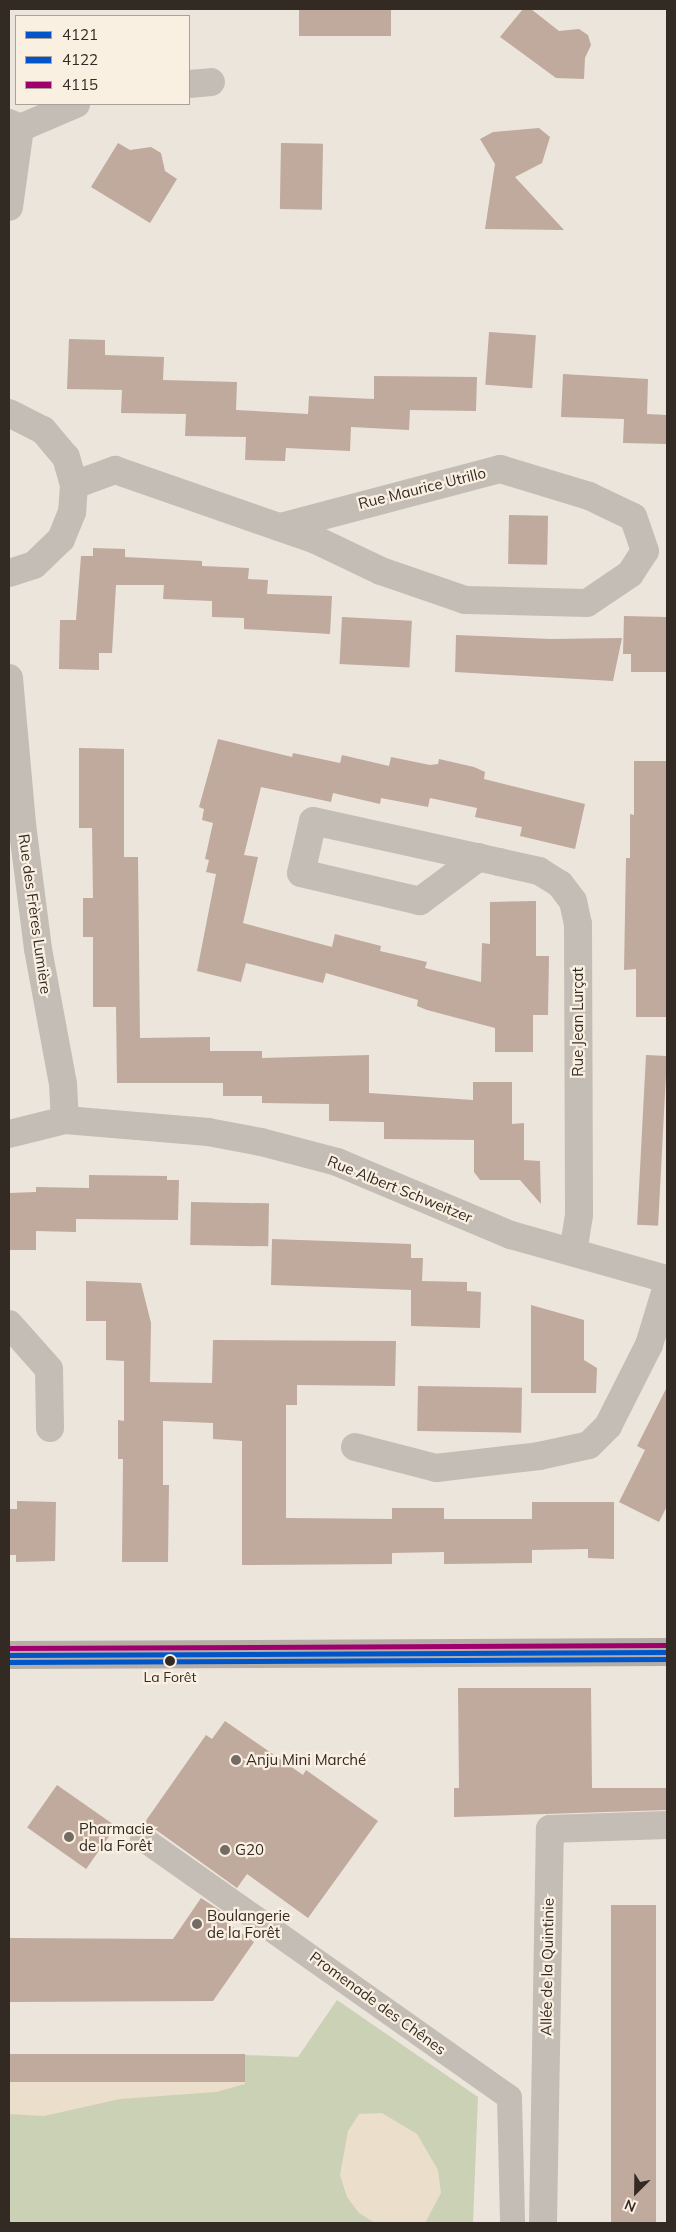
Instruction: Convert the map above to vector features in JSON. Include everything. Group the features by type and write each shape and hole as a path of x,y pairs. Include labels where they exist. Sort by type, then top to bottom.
{"main road":[{"path":"9,1655 667,1652"}],"street":[{"path":"9,207 14,126 73,105"},
{"path":"9,413 43,430 66,457 74,485 72,512 61,539 34,565 9,572"},
{"name":"Rue Maurice Utrillo","path":"74,485 114,470 280,527 381,570 464,600 518,604 587,603 630,574 645,551 633,517 589,496 500,469 280,527"},
{"name":"Rue des Frères Lumière","path":"9,678 16,824 62,1084 65,1120"},
{"name":"Rue Jean Lurçat","path":"479,858 420,901 301,873 312,821 539,871 560,884 573,901 578,924 579,1215 573,1251"},
{"name":"Rue Albert Schweitzer","path":"9,1134 65,1120 208,1132 261,1142 337,1162 511,1235 667,1279"},
{"path":"355,1447 436,1468 539,1456 589,1445 608,1426 649,1345 667,1286"},
{"path":"9,1324 49,1369 50,1428"},
{"name":"Allée de la Quintinie","path":"543,2223 550,1829 667,1825"},
{"name":"Promenade des Chênes","path":"142,1838 509,2097 512,2223"}],"green space":[{"path":"337,2000 478,2097 473,2223 9,2223 9,2082 245,2083 245,2055 298,2057"}],"shaded area":[{"path":"9,2054 102,2055 131,2083 130,2054 245,2055 245,2084 216,2092 120,2099 44,2116 9,2114"},
{"path":"382,2113 417,2134 438,2170 441,2193 425,2223 375,2223 359,2213 347,2197 340,2175 348,2131 359,2114"}],"building":[{"path":"299,9 391,9 391,36 299,36"},
{"path":"523,9 531,9 559,31 579,29 588,35 591,45 585,58 584,79 556,78 500,37"},
{"path":"539,128 550,137 542,163 515,177 564,230 485,229 495,164 480,139 493,132"},
{"path":"118,143 130,150 151,147 161,153 165,171 177,179 150,223 91,187"},
{"path":"281,143 323,144 322,210 280,209"},
{"path":"489,332 536,335 532,388 485,385"},
{"path":"69,339 105,340 105,355 164,357 163,380 237,382 236,410 308,414 309,396 374,399 374,376 477,377 476,411 410,410 409,430 351,427 350,451 286,448 285,461 245,460 246,437 185,436 186,414 121,413 122,390 67,389"},
{"path":"563,374 648,379 647,414 667,415 667,444 623,443 624,419 561,417"},
{"path":"509,515 548,516 547,565 508,564"},
{"path":"93,548 125,549 125,557 202,561 202,566 249,568 248,579 268,580 267,594 332,596 330,634 244,629 244,618 212,617 212,601 163,599 164,585 116,585 112,653 99,653 99,670 59,669 60,620 76,620 81,556 93,556"},
{"path":"624,616 667,617 667,672 631,672 631,654 623,654"},
{"path":"342,617 412,621 409,668 340,664"},
{"path":"456,635 551,639 622,638 613,681 455,672"},
{"path":"218,739 292,757 293,753 340,763 342,755 389,766 391,757 430,765 438,764 439,759 474,767 485,772 484,779 585,804 575,849 520,836 522,827 475,817 477,808 430,798 428,807 381,798 380,804 333,793 331,802 261,787 244,855 258,857 243,923 332,947 335,934 381,946 380,951 427,962 425,968 481,982 482,943 490,944 490,902 536,901 536,956 549,956 548,1015 533,1015 533,1052 495,1052 495,1028 427,1010 417,1006 418,1000 326,973 323,983 246,963 241,982 197,971 216,874 206,872 209,860 205,859 213,823 202,820 204,809 199,807"},
{"path":"79,748 124,749 124,857 138,857 140,1038 210,1037 210,1051 262,1051 262,1058 369,1055 369,1093 473,1100 473,1082 512,1082 512,1124 524,1123 524,1160 540,1161 541,1204 520,1180 480,1180 474,1172 474,1140 384,1139 384,1122 329,1121 329,1104 262,1103 262,1096 223,1096 223,1083 117,1083 116,1007 93,1007 93,937 83,937 83,898 93,898 92,828 79,828"},
{"path":"634,761 667,761 667,1017 636,1017 636,969 624,970 626,858 630,858 630,814 634,815"},
{"path":"646,1055 667,1056 658,1226 637,1225"},
{"path":"89,1175 167,1176 167,1180 179,1180 178,1220 76,1219 76,1232 36,1231 36,1250 9,1250 9,1193 36,1192 36,1187 89,1188"},
{"path":"191,1202 269,1203 268,1246 190,1245"},
{"path":"272,1239 411,1244 411,1258 423,1258 422,1281 467,1282 467,1291 481,1292 480,1328 411,1326 411,1290 271,1285"},
{"path":"86,1281 141,1283 151,1323 150,1382 212,1383 213,1340 396,1341 395,1386 297,1385 297,1405 286,1405 286,1518 392,1519 392,1508 444,1508 444,1519 532,1519 532,1502 614,1502 614,1559 588,1558 588,1549 532,1550 532,1563 444,1564 444,1552 392,1553 392,1564 242,1565 242,1441 213,1439 213,1423 163,1421 163,1485 169,1485 168,1562 122,1562 123,1459 118,1459 118,1420 124,1421 124,1361 106,1360 106,1321 86,1321"},
{"path":"531,1305 584,1320 584,1360 597,1368 596,1393 531,1393"},
{"path":"418,1386 522,1388 521,1433 417,1431"},
{"path":"667,1387 667,1506 659,1522 619,1502 645,1450 637,1446"},
{"path":"17,1501 56,1502 55,1561 16,1562 16,1555 9,1555 9,1509 17,1509"},
{"path":"458,1688 591,1688 592,1788 667,1788 667,1810 454,1817 454,1788 459,1788"},
{"path":"225,1721 303,1775 306,1770 378,1821 308,1918 247,1874 237,1888 145,1822 206,1735 212,1739"},
{"name":"Pharmacie de la Forêt","path":"57,1785 116,1826 86,1869 27,1828"},
{"path":"201,1898 221,1911 217,1916 254,1942 213,2001 9,2002 9,1938 173,1939"},
{"path":"611,1905 656,1905 656,2223 611,2223"},
{"path":"9,2054 245,2054 245,2082 9,2082"}],"transit line":[{"name":"4115","path":"9,1648 667,1645"},
{"name":"4121","path":"9,1655 667,1652"},
{"name":"4122","path":"9,1662 667,1659"}],"place":[{"name":"La Forêt","path":"170,1661"},
{"name":"Anju Mini Marché","path":"236,1760"},
{"name":"Pharmacie de la Forêt","path":"69,1837"},
{"name":"G20","path":"225,1850"},
{"name":"Boulangerie de la Forêt","path":"197,1924"}]}
